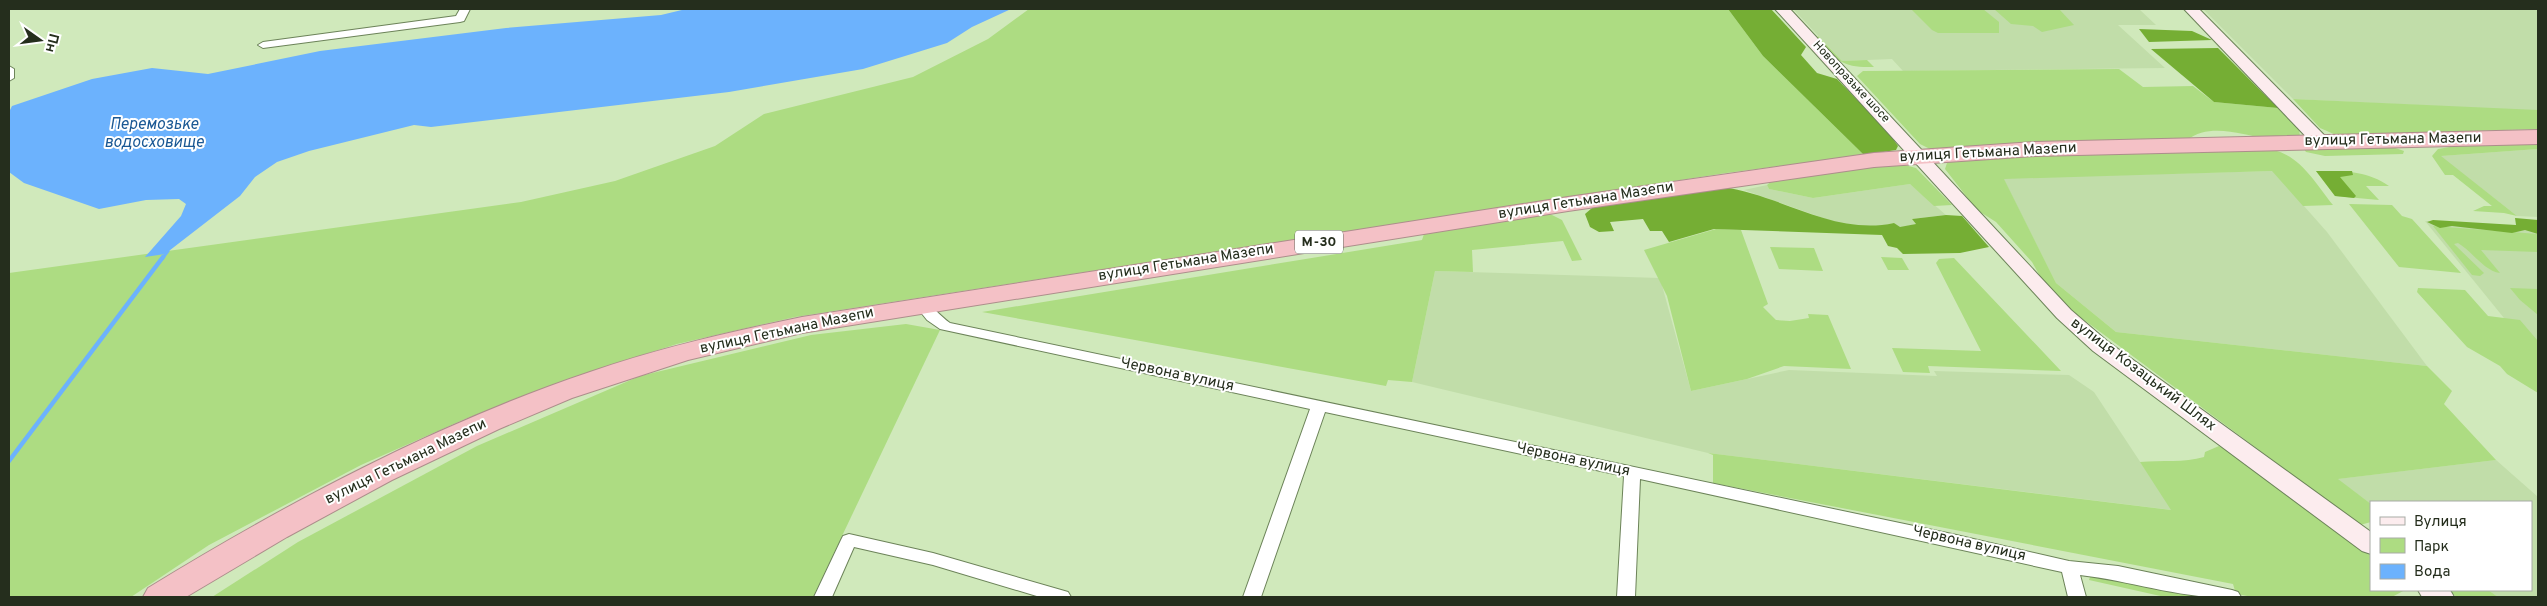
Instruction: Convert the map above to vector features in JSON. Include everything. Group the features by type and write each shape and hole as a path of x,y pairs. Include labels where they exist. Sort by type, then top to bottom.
{"highway":[{"name":"вулиця Гетьмана Мазепи","path":"160,597 296,517 401,462 512,411 637,366 720,343 802,325 1587,201 1822,166 1919,155 2016,149 2538,137"}],"main road":[{"name":"Новопразьке шосе","path":"1782,9 1919,155"},
{"path":"2191,9 2320,141"},
{"name":"вулиця Козацький Шлях","path":"1919,155 2064,314 2100,346 2370,544"}],"street":[{"path":"263,45 460,19 465,9"},
{"path":"9,69 9,78"},
{"name":"Червона вулиця","path":"922,305 932,317 945,326 2069,567 2134,576 2232,597"},
{"path":"1252,597 1319,406"},
{"path":"1626,597 1632,472"},
{"path":"823,597 849,540 932,560 1062,597"},
{"path":"2069,567 2077,597"}],"shaded area":[{"path":"1793,9 2139,9 2156,25 2118,25 2165,68 1903,71 1892,59 1842,61"},
{"path":"2203,9 2538,9 2538,111 2293,99"},
{"path":"2538,149 2538,217 2517,216 2440,156"},
{"path":"2273,171 2327,232 2427,366 2116,332 2056,283 2003,178"},
{"path":"1910,184 1946,215 1912,219 1916,224 1899,228 1894,223 1875,227 1837,223 1744,190 1767,185 1769,189 1813,198"},
{"path":"2425,221 2538,228 2538,360 2474,281"},
{"path":"1435,271 1660,278 1691,391 1789,370 1937,376 1934,371 2069,375 2094,392 2172,510 1708,453 1412,382"},
{"path":"2496,460 2538,497 2538,597 2498,597 2489,591 2532,591 2532,501 2370,501 2370,503 2337,479"}],"green space":[{"path":"1029,9 1728,9 1763,56 1864,155 1726,173 795,317 677,344 592,371 465,419 361,465 209,545 131,597 9,597 9,273 521,202 615,181 715,146 764,114 913,77 988,39"},
{"path":"1728,9 1771,9 1806,47 1801,55 1817,73 1837,79 1888,132 1898,146 1896,150 1864,155 1763,56"},
{"path":"1911,9 1983,9 1999,22 1999,33 1938,33 1932,30"},
{"path":"1994,9 2059,9 2074,25 2042,32 2033,26 2011,24"},
{"path":"2139,29 2192,31 2212,40 2149,42"},
{"path":"1818,36 1842,61 1867,60 1874,67 1855,66 1842,62 1817,40"},
{"path":"2218,48 2278,108 2214,102 2151,49"},
{"path":"2119,69 2143,87 2193,86 2214,102 2278,108 2299,129 2300,136 2268,139 2227,131 2216,131 2196,135 2187,140 1932,150 1920,144 1857,76 1863,71"},
{"path":"2293,99 2538,110 2538,129 2336,135 2320,128"},
{"path":"2479,142 2538,143 2538,149 2441,156 2517,216 2504,213 2473,211 2484,206 2492,206 2453,175 2445,175 2432,156 2438,149"},
{"path":"2381,143 2404,151 2403,154 2325,156 2306,152 2304,149"},
{"path":"2273,150 2292,158 2314,180 2333,205 2303,206 2272,171 2004,179 2056,283 2116,332 2427,366 2452,391 2444,404 2496,460 2338,479 2370,503 2370,522 2360,525 2072,311 2041,278 2032,262 1996,222 1977,210 1945,169 1947,163 1952,160 1972,157"},
{"path":"1897,163 1916,168 1952,205 1934,206 1910,184 1813,198 1769,189 1767,185 1774,179"},
{"path":"2316,171 2354,172 2372,177 2389,186 2366,186 2379,200 2335,196"},
{"path":"2316,171 2352,171 2353,175 2340,177 2356,196 2354,198 2335,196"},
{"path":"1723,187 1745,191 1808,213 1850,224 1872,226 1894,223 1900,227 1916,224 1912,219 1946,215 1962,216 1989,247 1960,253 1903,254 1897,248 1888,246 1882,235 1714,229 1669,242 1662,231 1650,231 1643,219 1610,222 1614,231 1599,232 1590,227 1585,214 1592,208"},
{"path":"2349,204 2392,205 2402,216 2412,219 2461,273 2399,267"},
{"path":"1550,214 1562,220 1582,260 1572,261 1563,241 1472,250 1473,272 1435,271 1412,382 1388,380 1386,386 982,312 1422,240 1424,234"},
{"path":"2515,218 2538,220 2538,234 2525,230 2512,233 2452,226 2440,228 2427,222 2433,220 2516,225"},
{"path":"2433,226 2538,234 2538,252 2481,250 2500,273 2483,265 2458,243 2454,244 2484,273 2480,276 2472,275"},
{"path":"1716,229 1741,230 1768,304 1763,307 1776,320 1790,321 1809,318 1808,314 1828,315 1851,369 1784,366 1747,379 1691,391 1667,296 1644,250"},
{"path":"1770,247 1814,248 1823,271 1779,269"},
{"path":"1881,257 1902,258 1909,270 1888,270"},
{"path":"1954,258 2061,371 1928,366 1930,373 1903,372 1892,348 1981,351 1936,263 1939,259"},
{"path":"2418,288 2465,290 2488,316 2520,320 2538,341 2538,393 2507,374 2500,366 2467,347 2417,292"},
{"path":"2510,288 2538,289 2538,315 2520,300"},
{"path":"906,324 940,330 813,597 212,597 298,542 477,446 640,376 811,335"},
{"path":"2219,446 2230,451 2370,555 2370,591 2403,591 2392,597 2253,597 2236,594 2233,584 1713,483 1713,455 1708,453 2171,510 2140,462 2196,459 2204,457 2205,452"},
{"path":"2091,574 2203,597 2165,597 2089,580"},
{"path":"2448,591 2489,591 2498,597 2457,597"}],"water":[{"name":"Перемозьке водосховище","path":"686,9 1011,9 972,27 947,43 863,69 729,92 431,127 414,125 309,151 277,162 255,177 240,196 165,254 145,257 181,216 186,204 179,199 146,200 99,209 24,183 9,172 9,112 12,106 92,79 152,68 208,74 320,51 506,28 661,15"}],"waterway":[{"path":"162,259 168,251"},
{"path":"9,461 163,257"}]}
